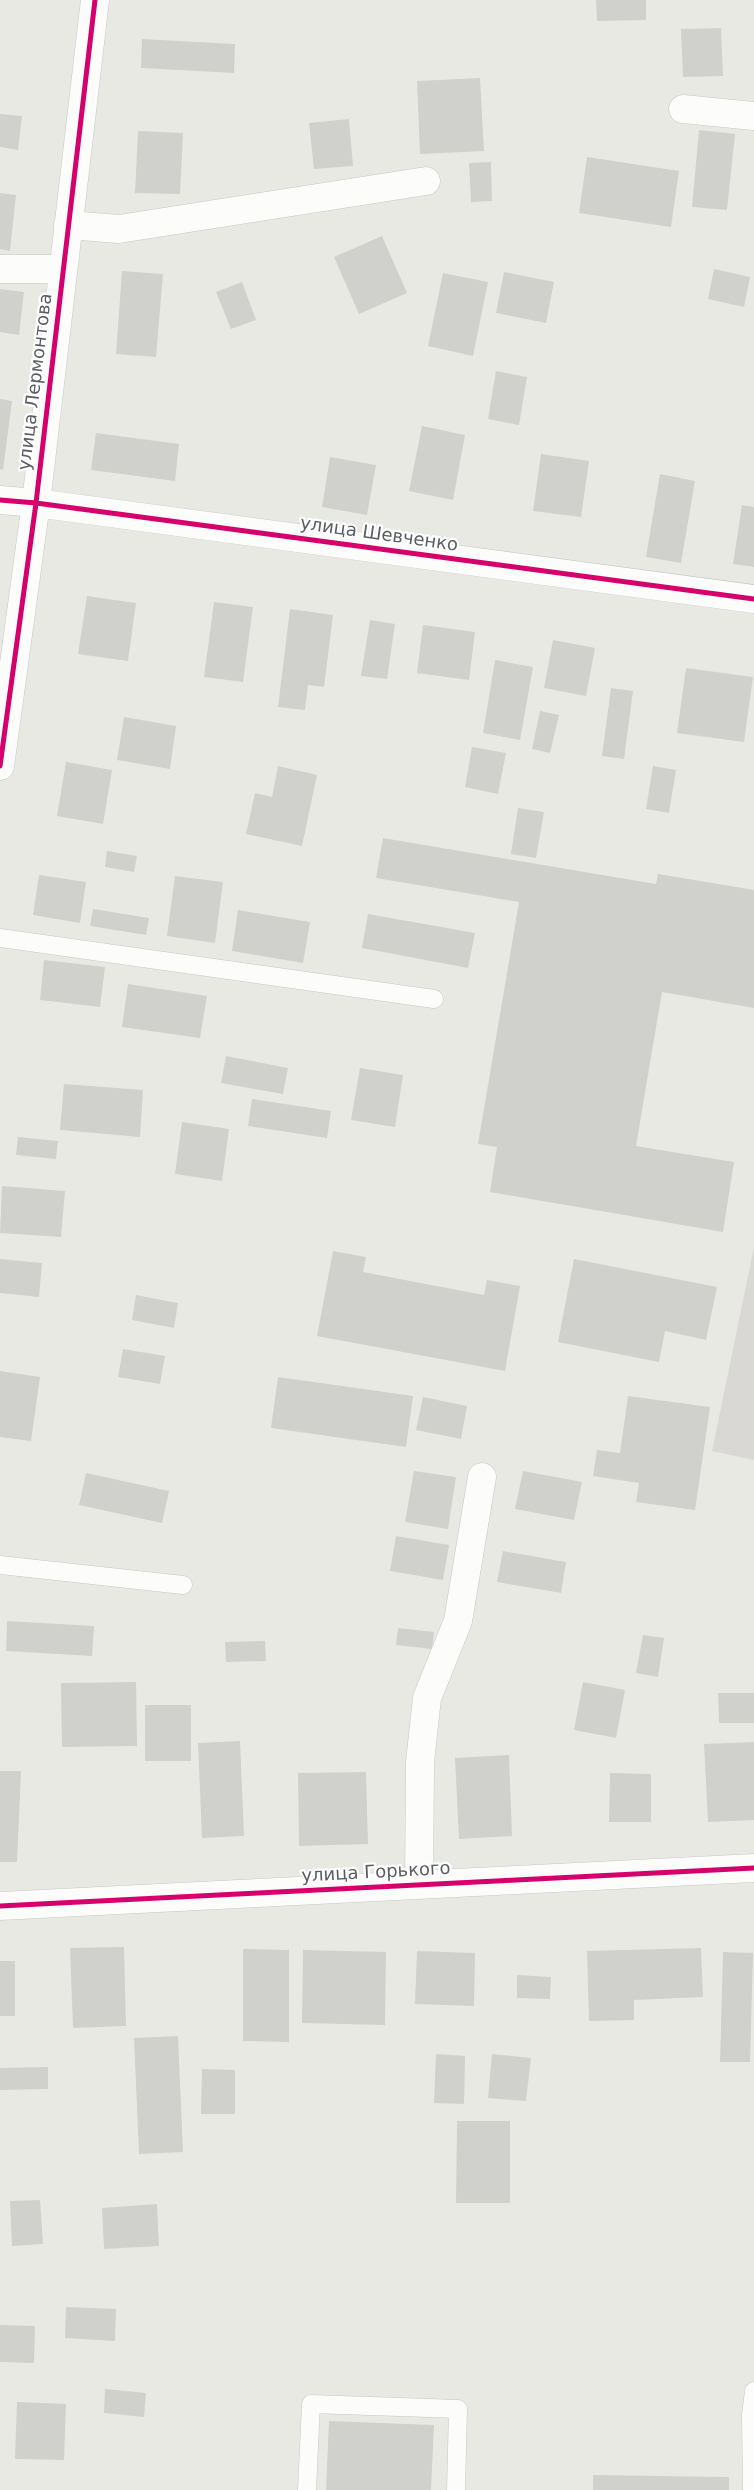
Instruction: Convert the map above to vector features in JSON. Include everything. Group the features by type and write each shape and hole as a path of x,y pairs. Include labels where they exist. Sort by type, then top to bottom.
{"street":[{"name":"улица Лермонтова","path":"0,766 36,503 95,0"},
{"path":"683,109 754,116"},
{"path":"68,225 119,229 426,181"},
{"name":"улица Лермонтова","path":"0,269 63,269"},
{"name":"улица Шевченко","path":"0,500 36,503 754,599"},
{"name":"улица Горького","path":"419,1885 420,1762 427,1698 458,1621 482,1477"},
{"name":"улица Горького","path":"0,1906 754,1868"}],"lane":[{"path":"0,938 434,999"},
{"path":"0,1564 184,1585"},
{"path":"752,2490 751,2415 754,2391"},
{"path":"307,2490 311,2404 458,2410 456,2490"}],"shaded area":[{"path":"754,1247 754,1460 712,1451"}],"building":[{"path":"596,0 646,0 646,20 597,21"},
{"path":"721,28 723,76 683,77 681,29"},
{"path":"142,39 235,44 234,73 141,68"},
{"path":"480,78 484,151 420,154 417,81"},
{"path":"0,114 22,116 18,150 0,147"},
{"path":"349,119 353,166 314,169 309,123"},
{"path":"699,130 735,134 727,210 692,207"},
{"path":"138,131 183,133 180,194 135,193"},
{"path":"587,157 679,171 671,227 579,213"},
{"path":"491,162 492,201 471,202 469,163"},
{"path":"0,193 16,195 10,251 0,249"},
{"path":"382,236 407,293 359,314 334,257"},
{"path":"714,269 750,277 744,307 708,299"},
{"path":"122,271 163,274 156,357 116,354"},
{"path":"504,272 554,282 546,323 496,313"},
{"path":"443,273 488,282 473,356 428,346"},
{"path":"242,282 256,320 231,329 216,292"},
{"path":"0,289 24,292 19,335 0,332"},
{"path":"496,371 527,377 519,425 488,419"},
{"path":"0,399 12,401 3,470 0,469"},
{"path":"422,426 465,435 453,500 409,491"},
{"path":"96,433 179,444 175,481 91,470"},
{"path":"541,454 589,461 581,517 533,511"},
{"path":"330,457 376,465 367,515 322,507"},
{"path":"660,474 695,481 681,563 646,557"},
{"path":"742,505 754,507 754,567 733,564"},
{"path":"87,596 136,603 128,661 78,654"},
{"path":"214,602 253,607 243,682 204,677"},
{"path":"290,609 333,615 324,687 308,685 305,710 278,707"},
{"path":"370,620 395,624 387,679 361,676"},
{"path":"423,625 475,632 469,680 417,673"},
{"path":"553,640 595,648 586,696 544,688"},
{"path":"495,660 533,667 520,740 483,733"},
{"path":"686,668 753,677 744,742 677,733"},
{"path":"611,688 633,691 624,759 602,756"},
{"path":"540,711 559,715 550,753 532,749"},
{"path":"124,717 176,726 170,769 117,760"},
{"path":"472,747 506,753 498,794 465,787"},
{"path":"66,762 112,770 103,824 57,816"},
{"path":"278,766 317,775 302,846 246,834 255,793 272,797"},
{"path":"653,766 676,770 669,813 646,809"},
{"path":"518,808 544,812 536,858 511,854"},
{"path":"383,838 656,884 658,874 754,890 754,1008 662,992 636,1146 734,1162 723,1232 490,1192 497,1147 478,1144 519,902 376,878"},
{"path":"107,851 137,856 134,872 105,867"},
{"path":"39,875 86,882 80,923 33,915"},
{"path":"175,876 223,882 215,943 167,936"},
{"path":"93,909 149,918 146,935 90,926"},
{"path":"238,910 310,922 303,963 232,951"},
{"path":"368,914 475,933 468,968 362,948"},
{"path":"44,960 105,967 100,1007 40,1000"},
{"path":"128,984 207,996 200,1038 122,1027"},
{"path":"226,1056 288,1068 283,1094 221,1083"},
{"path":"360,1068 403,1075 395,1127 351,1120"},
{"path":"64,1084 143,1090 140,1137 60,1130"},
{"path":"252,1099 331,1111 327,1138 248,1126"},
{"path":"182,1122 229,1129 222,1181 175,1174"},
{"path":"18,1137 58,1141 56,1159 16,1155"},
{"path":"2,1186 65,1191 61,1237 0,1233"},
{"path":"333,1251 366,1257 363,1272 484,1295 487,1280 520,1286 505,1371 317,1336"},
{"path":"0,1259 42,1263 39,1297 0,1293"},
{"path":"574,1259 717,1287 706,1340 665,1331 659,1362 558,1342"},
{"path":"136,1295 178,1303 174,1328 132,1320"},
{"path":"123,1349 165,1356 160,1384 118,1377"},
{"path":"0,1371 40,1377 31,1441 0,1437"},
{"path":"278,1377 413,1396 406,1447 271,1428"},
{"path":"628,1396 710,1407 695,1510 636,1502 639,1483 593,1476 597,1450 620,1453"},
{"path":"423,1397 467,1406 461,1439 416,1430"},
{"path":"414,1471 456,1477 448,1529 405,1522"},
{"path":"523,1471 582,1482 574,1520 515,1509"},
{"path":"86,1473 169,1491 162,1523 79,1505"},
{"path":"396,1536 449,1545 443,1580 390,1571"},
{"path":"503,1551 566,1562 561,1593 497,1582"},
{"path":"7,1621 94,1626 92,1656 6,1651"},
{"path":"398,1628 434,1632 432,1649 396,1645"},
{"path":"643,1635 664,1638 658,1677 636,1673"},
{"path":"265,1641 266,1661 226,1662 225,1642"},
{"path":"136,1682 137,1746 62,1747 61,1683"},
{"path":"583,1682 625,1690 616,1738 574,1730"},
{"path":"718,1693 754,1693 754,1723 719,1723"},
{"path":"145,1705 191,1705 191,1761 145,1761"},
{"path":"240,1741 244,1836 202,1838 198,1743"},
{"path":"754,1742 754,1820 708,1822 704,1744"},
{"path":"509,1755 512,1836 459,1839 455,1758"},
{"path":"0,1771 21,1771 17,1862 0,1862"},
{"path":"366,1772 368,1844 299,1846 298,1773"},
{"path":"610,1773 651,1774 651,1822 609,1822"},
{"path":"124,1947 126,2026 73,2028 70,1948"},
{"path":"701,1948 703,1997 634,2000 634,2020 589,2021 587,1951"},
{"path":"243,1949 289,1950 289,2042 243,2041"},
{"path":"303,1950 386,1952 385,2025 302,2023"},
{"path":"417,1951 475,1953 474,2006 415,2004"},
{"path":"723,1952 753,1953 750,2062 720,2062"},
{"path":"0,1961 15,1961 15,2016 0,2016"},
{"path":"517,1975 551,1977 550,1999 517,1998"},
{"path":"178,2036 183,2152 139,2154 134,2038"},
{"path":"436,2054 465,2056 464,2104 434,2103"},
{"path":"492,2054 531,2058 526,2101 488,2098"},
{"path":"48,2067 48,2089 0,2090 0,2068"},
{"path":"202,2069 235,2070 235,2114 201,2114"},
{"path":"457,2121 510,2121 510,2203 456,2203"},
{"path":"40,2200 43,2244 12,2246 10,2201"},
{"path":"157,2204 159,2246 104,2249 102,2208"},
{"path":"66,2307 116,2309 115,2341 65,2338"},
{"path":"0,2325 35,2326 34,2363 0,2362"},
{"path":"105,2389 146,2393 144,2417 104,2413"},
{"path":"17,2402 66,2404 64,2460 15,2459"},
{"path":"329,2421 434,2425 431,2490 326,2490"},
{"path":"593,2475 729,2477 729,2490 593,2490"}],"cycle path":[{"path":"0,766 36,503 95,0"},
{"path":"0,500 36,503 754,599"},
{"path":"0,1906 754,1868"}]}
